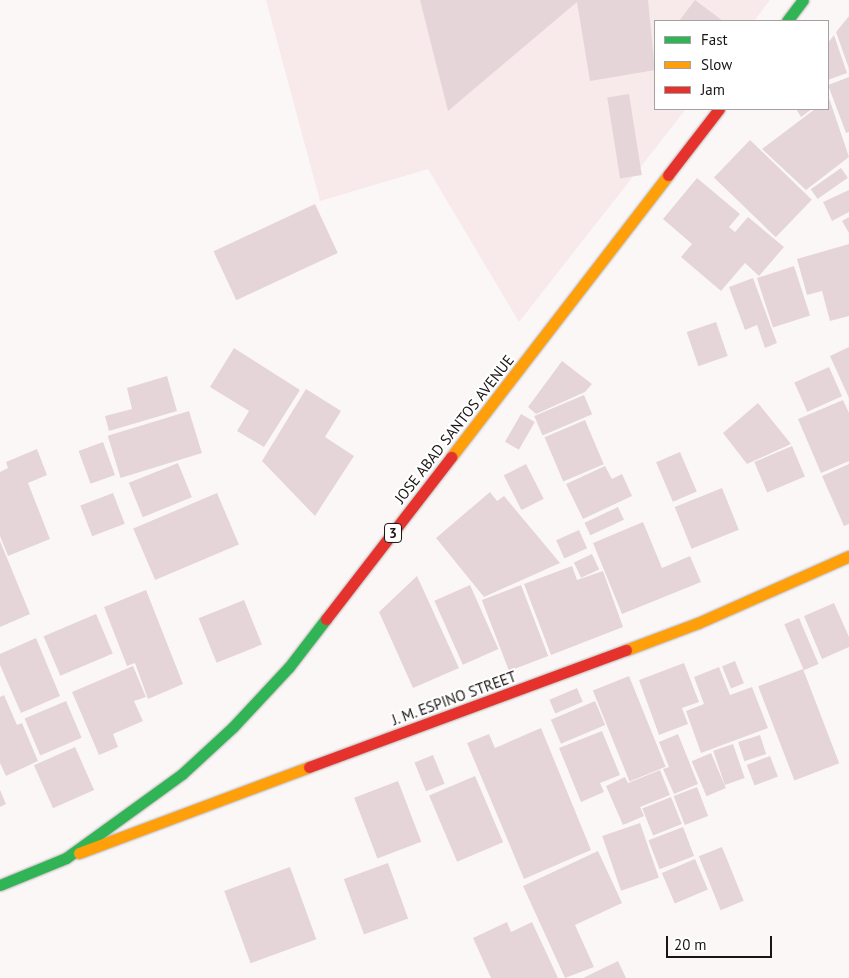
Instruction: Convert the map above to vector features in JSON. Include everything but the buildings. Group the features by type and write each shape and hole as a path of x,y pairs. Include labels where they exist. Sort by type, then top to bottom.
{"main road":[{"path":"788,20 803,0"},
{"name":"JOSE ABAD SANTOS AVENUE","path":"0,885 66,858 182,774 233,727 289,667 718,110"},
{"name":"J. M. ESPINO STREET","path":"66,858 698,623 849,556"}],"shaded area":[{"path":"266,0 770,0 755,20 654,20 654,110 685,110 519,322 428,169 320,201"}],"traffic: fast":[{"path":"788,20 803,0"},
{"path":"0,885 66,858 182,774 233,727 289,667 326,619"}],"traffic: slow":[{"path":"451,457 668,175"},
{"path":"626,650 698,623 849,556"},
{"path":"79,853 309,767"}],"traffic: jam":[{"path":"668,175 718,110"},
{"path":"326,619 451,457"},
{"path":"309,767 626,650"}]}
